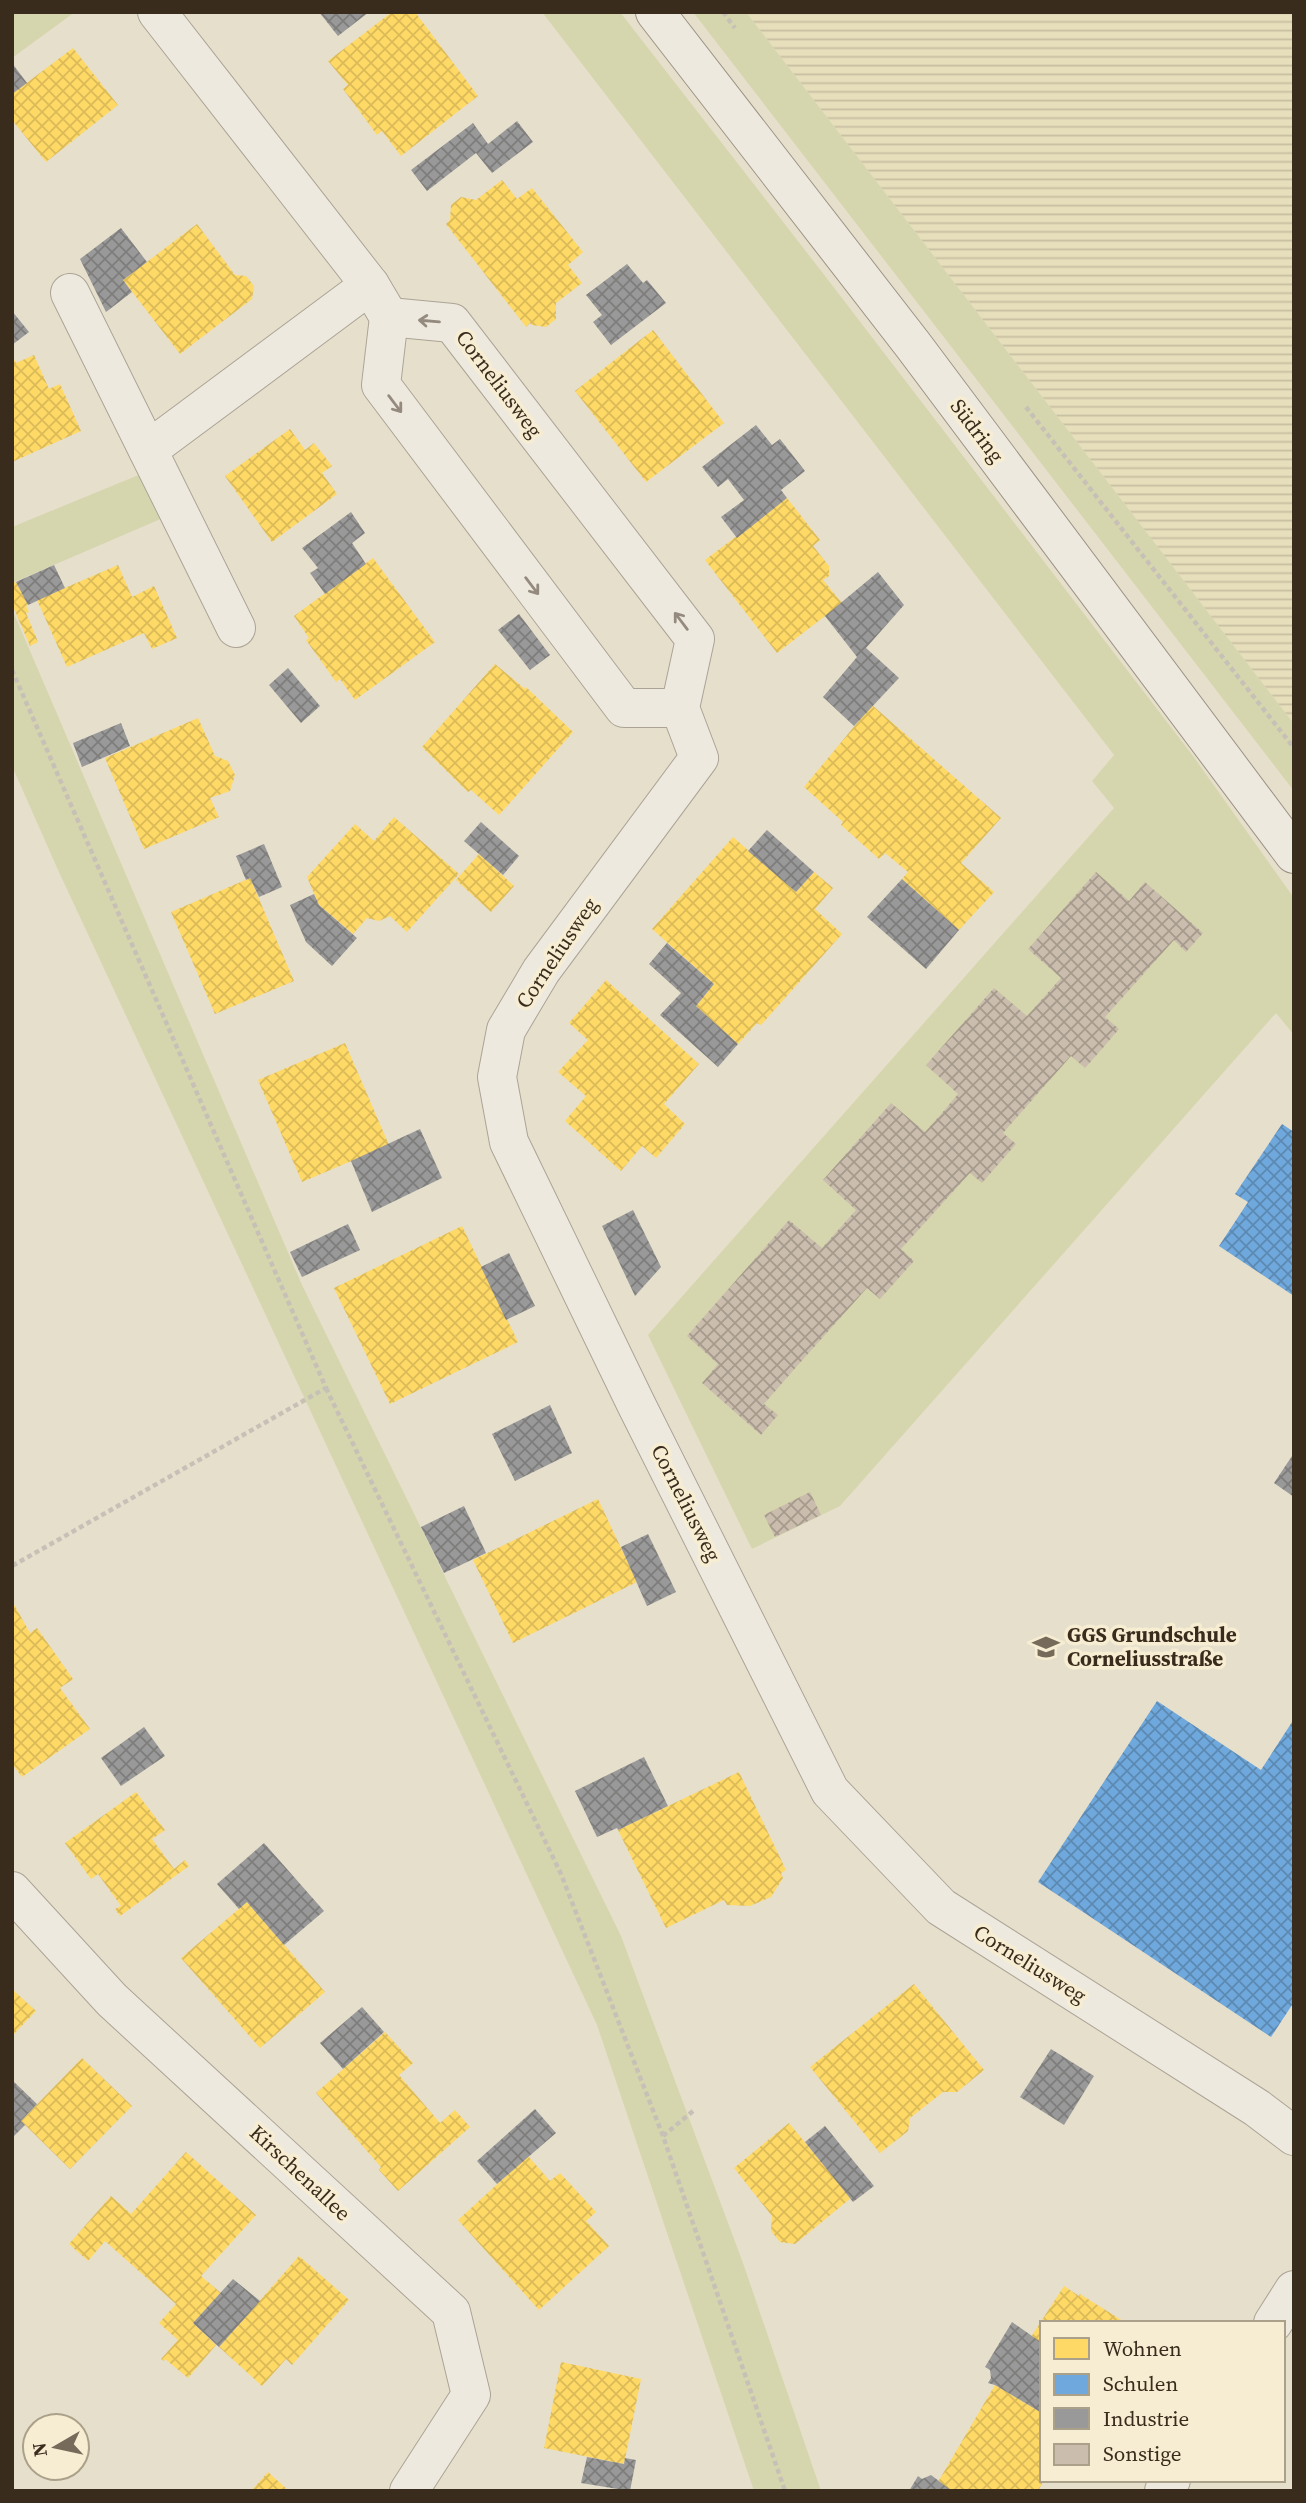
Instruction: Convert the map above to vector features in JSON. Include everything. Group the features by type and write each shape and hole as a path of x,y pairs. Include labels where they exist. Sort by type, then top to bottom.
{"street":[{"path":"158,12 370,285 389,317 381,385 624,708 680,708"},
{"name":"Südring","path":"655,12 913,345 1294,854"},
{"path":"148,450 370,285"},
{"path":"70,293 236,628"},
{"name":"Corneliusweg","path":"389,317 452,323 695,639 680,708 699,758 541,971 506,1030 497,1077 509,1142 637,1406 830,1791 941,1907 1257,2108 1294,2136"},
{"name":"Kirschenallee","path":"12,1891 112,2000 451,2312 471,2395 410,2491"},
{"path":"1274,2321 1294,2290"}],"path":[{"path":"723,12 740,34"},
{"path":"1018,397 1294,748"},
{"path":"12,670 326,1388 561,1874 663,2136 785,2491"},
{"path":"12,1566 326,1388"},
{"path":"663,2136 693,2111"}],"shaded area":[{"path":"746,12 1294,12 1294,724"}],"green space":[{"path":"12,12 75,12 12,58"},
{"path":"542,12 620,12 1193,756 1294,898 1294,1035 1276,1013 840,1506 752,1549 648,1335 1114,808 1092,781 1114,755"},
{"path":"693,12 746,12 1294,724 1294,791"},
{"path":"141,474 163,518 12,583 12,527"},
{"path":"12,609 302,1285 621,1936 743,2263 821,2491 754,2491 597,2025 58,870 12,766"}],"building: Wohnen":[{"path":"392,12 415,12 478,96 401,156 382,131 377,135 343,89 348,85 328,61"},
{"path":"73,48 118,105 46,162 12,120 12,94"},
{"path":"502,180 517,199 532,188 583,252 568,265 582,283 556,303 556,319 546,327 530,323 526,327 446,224 450,220 451,205 461,197 476,200"},
{"path":"197,224 235,275 246,276 254,286 252,299 180,354 123,280"},
{"path":"653,330 724,423 646,482 575,391"},
{"path":"34,355 49,389 60,384 81,431 12,462 12,356 16,363"},
{"path":"290,429 305,450 314,443 332,466 322,473 337,494 272,542 225,476"},
{"path":"787,498 820,540 813,546 829,566 829,576 823,580 842,603 777,653 705,560"},
{"path":"373,558 435,642 355,700 340,679 336,682 306,640 309,638 294,616"},
{"path":"118,565 132,597 154,586 177,638 152,649 144,633 67,667 37,600"},
{"path":"16,582 28,605 26,606 29,612 26,613 38,642 30,646 12,604 12,583"},
{"path":"495,664 525,689 526,687 573,732 499,815 471,790 468,792 422,747"},
{"path":"872,705 1001,818 961,863 994,892 959,930 902,879 908,872 885,853 879,859 804,787"},
{"path":"198,718 215,756 228,761 235,775 230,791 210,798 219,817 144,849 105,758"},
{"path":"394,817 459,874 407,932 390,916 379,921 367,918 353,934 319,905 307,877 355,824 374,841"},
{"path":"733,837 796,892 814,872 833,888 815,909 842,934 761,1025 757,1023 738,1044 696,1006 714,984 652,929"},
{"path":"479,854 514,886 491,912 456,880"},
{"path":"250,878 294,981 215,1014 171,912"},
{"path":"606,980 699,1064 664,1104 685,1124 656,1158 642,1146 621,1171 565,1121 586,1096 558,1072 588,1040 569,1023"},
{"path":"345,1043 389,1145 302,1182 258,1080"},
{"path":"462,1226 518,1342 390,1404 334,1288"},
{"path":"598,1499 637,1582 513,1643 473,1560"},
{"path":"12,1601 30,1633 37,1628 73,1679 60,1688 90,1729 22,1777 12,1764"},
{"path":"739,1772 786,1870 781,1873 783,1878 771,1897 750,1906 727,1905 724,1900 666,1928 618,1830"},
{"path":"136,1792 165,1830 152,1839 174,1869 185,1860 189,1866 120,1916 115,1909 121,1906 98,1874 91,1879 65,1843"},
{"path":"247,1902 325,1992 260,2048 181,1958"},
{"path":"914,1984 984,2070 957,2092 943,2092 910,2118 908,2131 880,2153 810,2067"},
{"path":"12,1989 36,2011 12,2036"},
{"path":"385,2032 413,2063 399,2075 440,2123 455,2110 470,2127 398,2191 379,2170 381,2167 316,2093"},
{"path":"82,2058 132,2106 70,2169 21,2121"},
{"path":"789,2123 851,2198 795,2244 780,2242 771,2231 772,2216 734,2168"},
{"path":"186,2152 256,2215 201,2276 221,2293 193,2323 216,2345 188,2378 165,2359 161,2359 178,2340 159,2323 176,2304 105,2241 88,2261 69,2244 111,2196 131,2214"},
{"path":"528,2156 550,2181 560,2173 596,2212 586,2221 609,2246 539,2310 458,2220"},
{"path":"299,2256 349,2300 292,2365 286,2359 262,2386 219,2347"},
{"path":"1064,2286 1123,2321 1041,2321"},
{"path":"1040,2323 1040,2342 1031,2337"},
{"path":"561,2362 641,2379 624,2464 544,2448"},
{"path":"995,2385 1040,2412 1040,2482 1043,2482 1038,2491 952,2491 938,2482"},
{"path":"268,2472 289,2491 251,2491"}],"building: Schulen":[{"path":"1282,1124 1294,1132 1294,1296 1219,1246 1248,1202 1235,1194"},
{"path":"1157,1701 1261,1770 1294,1719 1294,2002 1271,2037 1038,1882"}],"building: Industrie":[{"path":"319,12 369,12 338,36"},
{"path":"12,63 27,83 12,94"},
{"path":"517,121 533,142 492,173 476,153 427,191 411,170 473,123 488,144"},
{"path":"121,228 147,262 123,280 132,292 106,312 80,259"},
{"path":"627,264 643,283 647,280 666,303 611,345 593,322 602,315 586,295"},
{"path":"12,311 29,332 12,345"},
{"path":"756,425 772,445 780,439 805,471 781,490 787,498 737,538 721,517 744,500 728,479 718,487 702,467"},
{"path":"351,512 365,533 352,543 366,564 325,594 310,573 318,568 302,548"},
{"path":"54,565 65,588 28,605 16,582"},
{"path":"878,572 904,605 866,648 899,678 854,726 823,697 857,657 825,616"},
{"path":"519,614 550,655 530,670 498,630"},
{"path":"288,668 320,706 301,723 269,685"},
{"path":"121,723 130,746 82,767 73,743"},
{"path":"481,822 519,856 503,875 464,841"},
{"path":"767,830 814,872 796,892 748,851"},
{"path":"264,844 282,887 259,897 250,878 246,880 236,856"},
{"path":"902,879 959,930 926,969 867,917"},
{"path":"314,894 319,905 357,938 332,966 306,942 290,905"},
{"path":"667,943 714,984 696,1006 738,1044 718,1067 660,1015 681,993 649,964"},
{"path":"420,1129 442,1178 372,1212 351,1161"},
{"path":"633,1210 661,1267 635,1296 602,1226"},
{"path":"348,1224 360,1250 302,1277 290,1252"},
{"path":"509,1253 535,1306 506,1320 481,1267"},
{"path":"550,1405 572,1453 515,1481 492,1434"},
{"path":"1294,1453 1294,1497 1274,1483"},
{"path":"464,1506 486,1553 444,1573 421,1527"},
{"path":"648,1534 676,1592 647,1606 621,1547"},
{"path":"144,1727 165,1756 121,1786 101,1758"},
{"path":"644,1757 668,1806 597,1837 575,1791"},
{"path":"264,1843 324,1911 284,1945 247,1902 239,1909 217,1884"},
{"path":"362,2007 384,2032 343,2069 320,2043"},
{"path":"1051,2049 1094,2076 1064,2125 1020,2097"},
{"path":"12,2080 37,2104 21,2121 25,2125 12,2138"},
{"path":"535,2109 556,2133 497,2184 477,2161"},
{"path":"825,2126 874,2186 853,2202 805,2142"},
{"path":"233,2279 260,2301 219,2347 193,2323"},
{"path":"1012,2322 1040,2342 1040,2412 988,2383 991,2378 990,2370 985,2367"},
{"path":"587,2457 624,2464 625,2458 636,2460 630,2491 581,2483"},
{"path":"931,2475 952,2491 909,2491 918,2476 922,2479"}],"building: Sonstige":[{"path":"1096,872 1129,901 1145,882 1203,933 1186,952 1174,940 1105,1017 1119,1029 1102,1049 1085,1068 1071,1056 1003,1133 1016,1144 982,1183 970,1173 901,1249 914,1261 880,1299 867,1288 798,1365 764,1404 778,1415 761,1435 702,1383 718,1364 687,1336 789,1220 822,1248 856,1210 823,1180 891,1103 925,1132 942,1113 958,1094 926,1065 994,988 1027,1016 1061,978 1028,949"},
{"path":"810,1492 821,1515 775,1537 764,1515"}],"place":[{"name":"GGS Grundschule Corneliusstraße","path":"1046,1647"}]}
